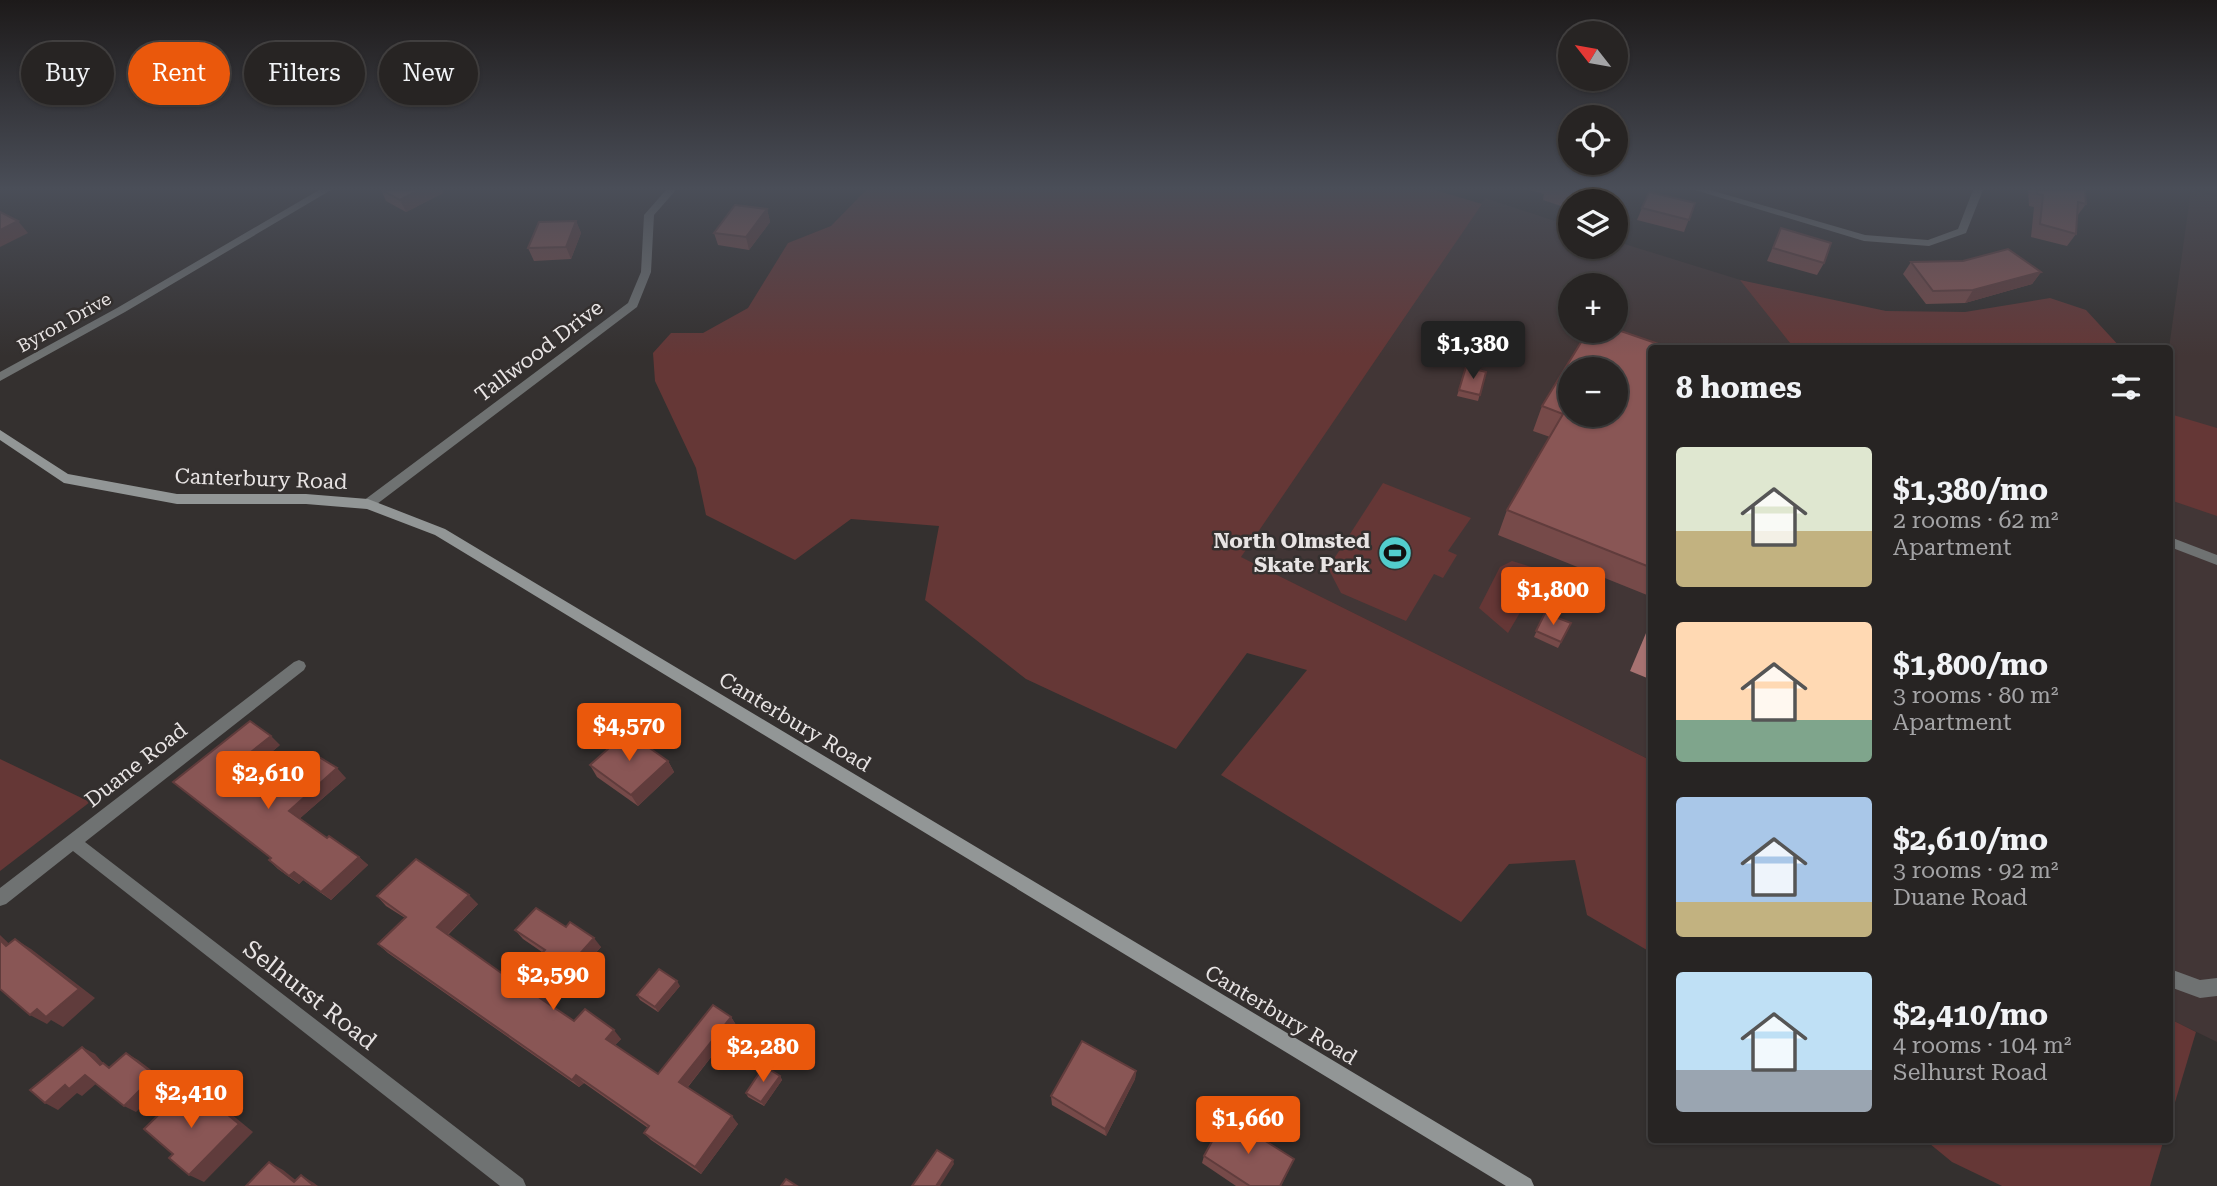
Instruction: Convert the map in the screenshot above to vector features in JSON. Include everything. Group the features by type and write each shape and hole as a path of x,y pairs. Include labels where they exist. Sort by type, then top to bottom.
{"street":[{"name":"Byron Drive","path":"0,377 231,245"},
{"name":"Tallwood Drive","path":"368,504 633,304 646,272 647,245"},
{"name":"Canterbury Road","path":"0,434 64,478 77,481 177,499 306,499 368,504 440,532 1524,1186"},
{"path":"2173,543 2217,560"},
{"name":"Duane Road","path":"0,898 299,666"},
{"name":"Selhurst Road","path":"73,842 516,1186"},
{"path":"2173,979 2200,989 2217,987"}],"shaded area":[{"path":"787,245 1454,245 1241,557 1648,759 1648,951 1587,915 1575,860 1509,864 1461,922 1221,775 1307,670 1247,653 1176,749 1026,679 925,600 939,526 851,519 795,560 706,515 696,468 655,381 653,353 671,333 703,333 748,308"},
{"path":"1453,245 1558,245 1558,259 1628,259 1629,245 1949,345 1648,345 1648,759 1240,557"},
{"path":"2183,245 2217,245 2217,1042 2173,1020 2173,345 2169,345"},
{"path":"1740,280 1886,311 1965,312 2050,298 2086,310 2118,345 1792,345"},
{"path":"2173,415 2217,428 2217,516 2173,501"},
{"name":"North Olmsted Skate Park","path":"1383,483 1471,518 1448,551 1457,555 1443,578 1434,574 1406,621 1341,593 1328,568"},
{"path":"1512,561 1541,570 1536,586 1565,599 1561,612 1556,616 1525,604 1508,633 1479,608 1500,567"},
{"path":"1648,628 1648,678 1630,671"},
{"path":"0,759 90,802 0,871"},
{"path":"2173,1020 2196,1032 2173,1109"},
{"path":"1929,1143 2163,1143 2150,1186 2002,1186 1952,1162"}],"building":[{"path":"529,245 567,245 566,247 528,248"},
{"path":"1774,245 1830,245 1824,263 1773,248"},
{"path":"2008,249 2041,272 1973,290 1933,291 1911,262 1963,261"},
{"path":"1628,333 1661,345 1648,345 1648,566 1507,510 1558,423 1558,427 1628,427 1628,357 1572,357 1581,343 1628,343"},
{"path":"1466,367 1486,372 1480,395 1459,390"},
{"path":"1558,380 1558,412 1542,406"},
{"path":"1545,613 1571,623 1561,642 1536,631"},
{"path":"250,721 271,736 227,771 268,802 319,757 337,768 289,811 359,857 321,892 294,872 289,876 269,860 271,858 173,782"},
{"path":"627,732 668,761 631,795 590,765"},
{"path":"416,859 469,895 437,927 514,982 545,950 515,930 536,908 566,927 570,922 594,938 540,998 574,1021 585,1009 614,1030 606,1039 658,1074 713,1005 731,1017 679,1082 732,1116 695,1167 644,1133 649,1126 576,1075 572,1080 378,944 406,917 377,896"},
{"path":"15,939 79,989 46,1017 37,1009 30,1015 0,989 0,940 6,946"},
{"path":"659,969 677,981 655,1007 637,995"},
{"path":"1082,1041 1136,1071 1105,1129 1051,1096"},
{"path":"82,1047 100,1065 103,1063 109,1068 126,1053 155,1075 124,1106 85,1075 69,1089 65,1085 45,1103 30,1090"},
{"path":"764,1066 780,1076 761,1102 746,1093"},
{"path":"182,1092 196,1104 205,1096 239,1124 189,1175 169,1158 173,1154 144,1129"},
{"path":"1226,1116 1294,1159 1280,1186 1250,1186 1204,1156"},
{"path":"937,1150 953,1160 936,1186 912,1186"},
{"path":"269,1162 294,1182 301,1175 314,1186 246,1186"},
{"path":"786,1179 797,1186 781,1186"}],"place":[{"name":"North Olmsted Skate Park","path":"1395,553"}]}
